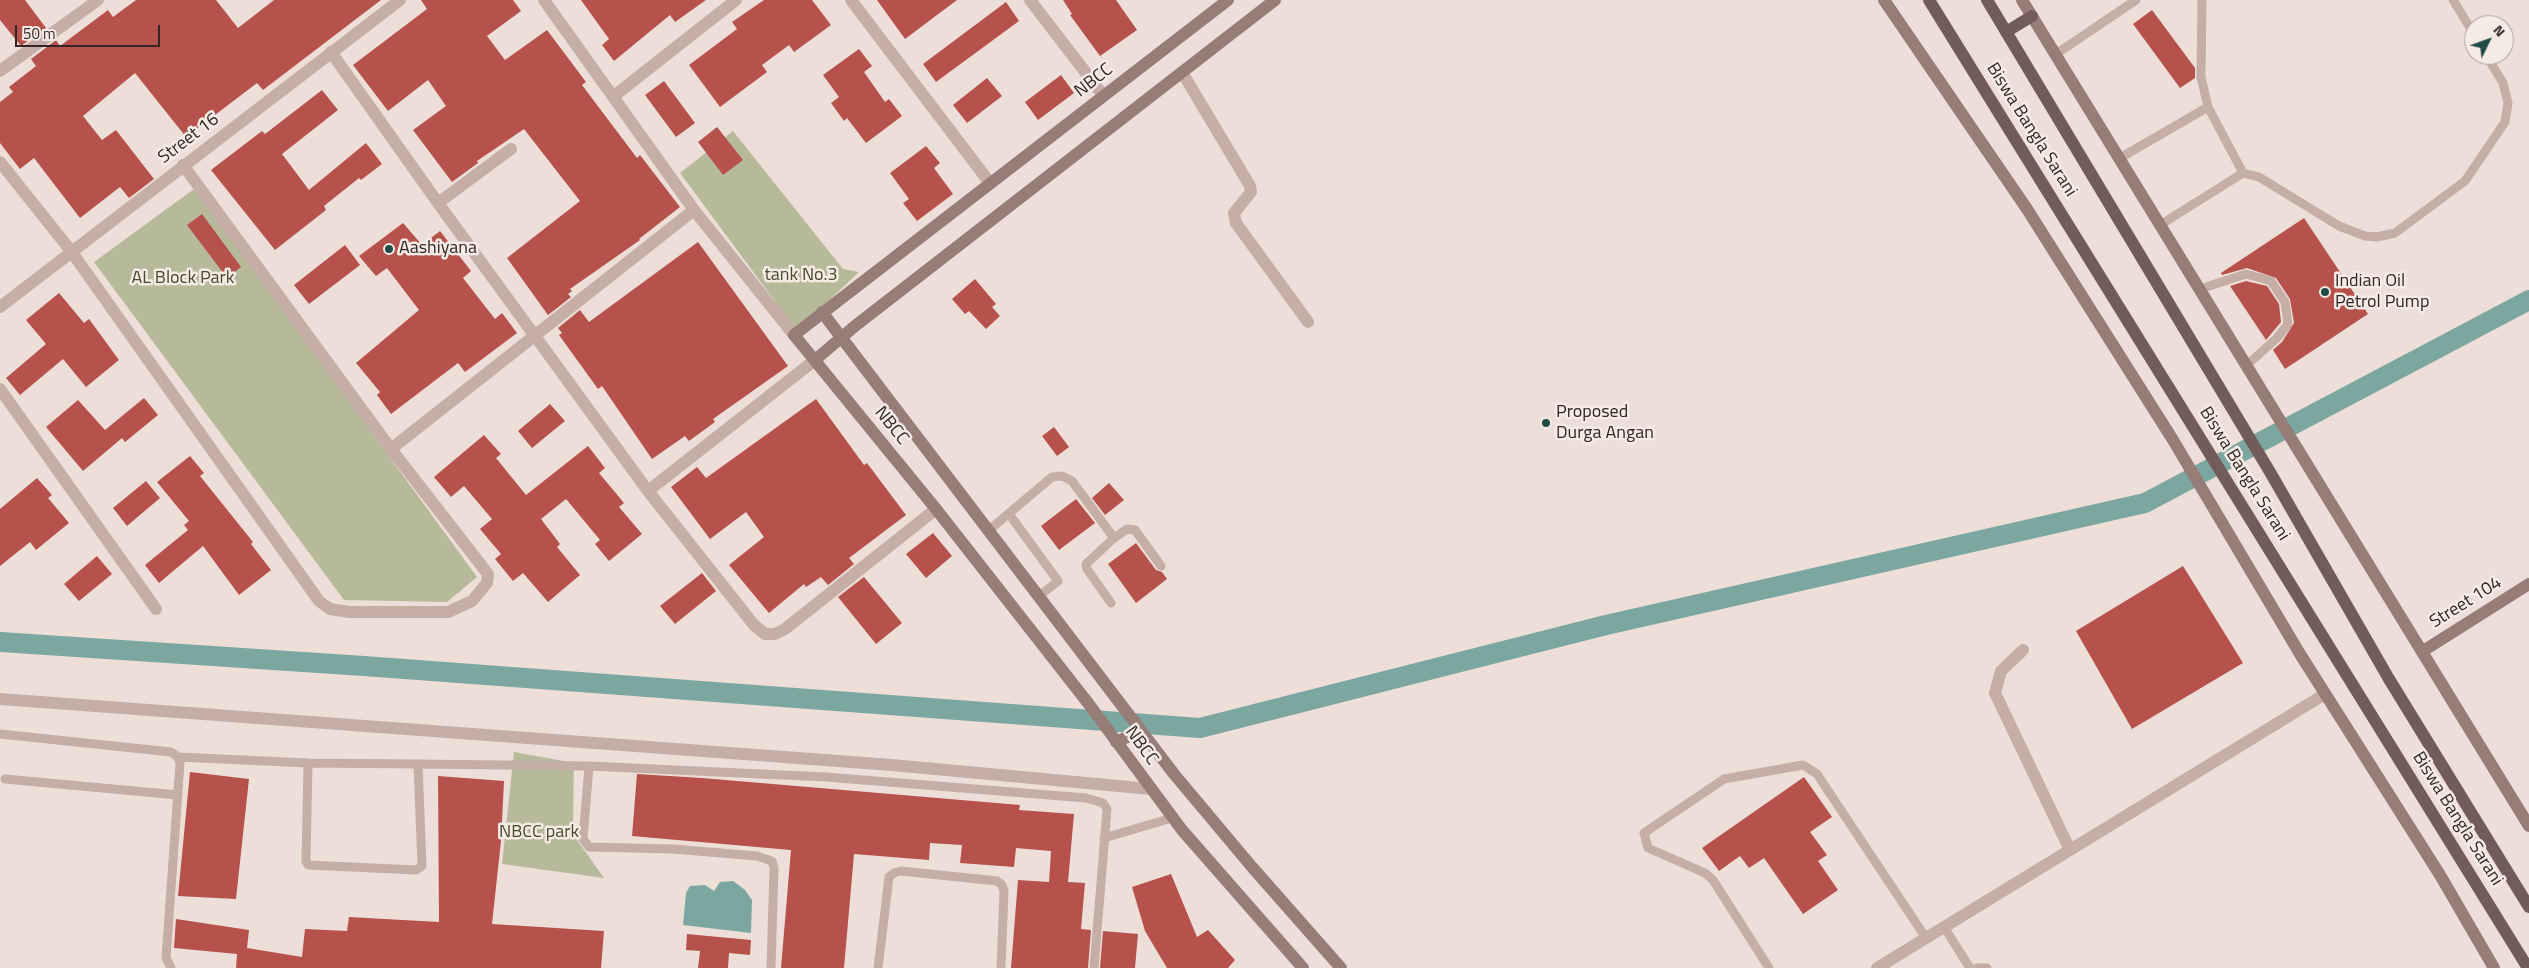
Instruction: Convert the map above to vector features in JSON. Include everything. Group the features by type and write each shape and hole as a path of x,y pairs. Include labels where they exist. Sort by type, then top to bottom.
{"main road":[{"name":"Biswa Bangla Sarani","path":"1929,0 2234,490 2528,968"},
{"name":"Biswa Bangla Sarani","path":"1987,0 2270,472 2390,679 2529,907"},
{"path":"2006,32 2032,16"}],"street":[{"path":"0,71 98,0"},
{"name":"Street 16","path":"0,307 400,0"},
{"path":"544,0 694,210 794,335"},
{"path":"852,0 990,183"},
{"path":"1030,0 1103,96"},
{"path":"648,491 1274,0"},
{"path":"1884,0 2027,209 2173,440 2325,694 2440,875 2494,968"},
{"path":"2022,0 2529,826"},
{"path":"614,96 735,1"},
{"name":"NBCC","path":"1226,1 794,335 936,509 1088,704 1172,818 1295,962 1303,968"},
{"path":"331,52 534,336 648,491 754,625 765,634 774,634 785,629 936,509"},
{"path":"1182,72 1250,186 1248,196 1234,213 1236,222 1308,322"},
{"path":"438,203 511,149"},
{"path":"0,162 71,252 318,601 330,609 349,612 448,612 472,601 487,583 488,574 391,449 183,165"},
{"path":"391,449 694,210"},
{"path":"822,312 1174,774 1252,867 1341,968"},
{"path":"0,389 156,609"},
{"name":"Street 104","path":"2423,651 2529,584"},
{"path":"2023,650 2001,671 1994,693 2070,850"},
{"path":"1877,968 2325,694"},
{"path":"0,699 1147,784"},
{"path":"1116,742 1140,731"}],"lane":[{"path":"2056,54 2136,0"},
{"path":"2202,0 2200,77 2208,107 2243,172 2259,177 2339,226 2365,236 2377,237 2395,233 2465,181 2505,122 2508,103 2503,83 2492,65"},
{"path":"2453,0 2464,18"},
{"path":"2120,158 2208,107"},
{"path":"2160,225 2243,172"},
{"path":"2200,289 2246,274 2271,281 2286,302 2288,324 2277,338 2247,365"},
{"path":"988,531 1052,477 1062,476 1072,480 1114,538"},
{"path":"1009,514 1058,581 1038,596"},
{"path":"1110,603 1087,570 1086,564 1114,538 1128,529 1135,530 1161,566"},
{"path":"0,734 171,752 178,757 308,763 589,766 826,777 1086,798 1103,803 1107,809 1094,968"},
{"path":"171,968 166,958 180,764 178,757"},
{"path":"308,763 306,861 308,865 416,870 422,866 423,861 418,764"},
{"path":"1769,968 1713,880 1705,873 1648,848 1644,833 1724,779 1803,765 1817,774 1926,938"},
{"path":"589,766 583,839 589,847 673,849 757,856 772,861 774,868 771,968"},
{"path":"5,778 178,795"},
{"path":"1104,838 1172,818"},
{"path":"878,968 889,877 901,871 997,881 1002,885 1004,891 1001,968"},
{"path":"1944,927 1970,968"},
{"path":"1977,968 1987,968"}],"green space":[{"name":"tank No.3","path":"733,131 843,269 859,272 797,331 680,173"},
{"name":"AL Block Park","path":"194,189 477,577 447,602 344,600 94,262"},
{"name":"NBCC park","path":"514,752 574,763 573,829 575,837 604,878 502,864"}],"water":[{"path":"733,881 745,890 752,900 751,933 683,925 686,893 690,886 705,885 714,891 720,882"}],"building":[{"path":"0,0 25,0 46,28 21,46 0,20"},
{"path":"136,0 216,0 238,28 274,0 381,0 263,90 257,83 186,137 135,73 83,116 102,140 116,130 154,179 129,198 120,187 80,218 34,158 20,169 0,143 0,102 13,92 9,87 36,66 31,59 56,40 60,46 108,10 113,17"},
{"path":"421,0 513,0 521,11 487,36 505,60 547,30 586,82 582,85 637,158 640,155 680,207 640,240 570,289 572,291 568,294 571,297 548,315 507,258 580,201 524,129 477,161 478,163 452,182 413,130 446,106 428,80 388,111 353,65 427,9"},
{"path":"581,0 706,0 675,22 670,15 614,61 602,45 609,39"},
{"path":"764,0 812,0 831,25 794,52 789,45 762,65 767,72 720,107 689,65 737,29 732,22"},
{"path":"877,0 957,0 905,39"},
{"path":"1063,0 1116,0 1137,30 1100,56 1070,15 1072,14"},
{"path":"1006,2 1019,21 936,82 923,64"},
{"path":"2152,10 2195,68 2195,78 2180,88 2133,24"},
{"path":"859,49 872,66 864,72 885,102 889,99 902,116 866,143 847,118 844,121 831,103 839,97 823,75"},
{"path":"1061,75 1074,93 1038,120 1025,102"},
{"path":"987,78 1002,96 967,123 953,105"},
{"path":"664,81 695,123 676,137 645,95"},
{"path":"322,90 338,110 282,154 309,190 366,143 382,164 361,180 359,178 324,206 326,210 275,250 211,170 262,131 265,134"},
{"path":"717,127 743,160 723,175 698,142"},
{"path":"926,146 940,163 934,168 953,194 917,221 903,203 909,199 890,173"},
{"path":"202,214 241,267 227,278 187,225"},
{"path":"2304,218 2368,314 2285,369 2273,350 2282,342 2294,323 2290,299 2276,278 2247,268 2222,275 2221,273"},
{"path":"403,223 422,245 440,231 471,271 463,278 495,319 502,313 517,333 465,372 458,363 391,414 377,395 380,392 356,363 419,310 387,268 376,276 359,256"},
{"path":"698,242 788,366 713,419 715,422 689,441 685,436 652,459 602,386 598,389 559,335 562,333 558,328 580,310 589,322"},
{"path":"345,245 360,265 309,304 294,285"},
{"path":"975,279 996,304 992,307 1000,316 986,329 969,311 965,314 952,299"},
{"path":"2246,281 2267,286 2279,304 2281,322 2266,340 2230,286"},
{"path":"59,293 84,323 89,319 119,360 86,387 63,359 20,395 6,378 46,344 26,320"},
{"path":"144,398 158,415 125,442 122,438 83,471 46,427 78,400 105,430"},
{"path":"816,399 864,465 867,463 906,515 849,558 854,564 828,585 821,577 806,587 804,584 769,613 729,565 764,537 746,512 710,539 671,487 697,467 706,478"},
{"path":"550,404 565,421 532,448 518,431"},
{"path":"1054,427 1069,447 1057,456 1042,436"},
{"path":"484,435 501,454 496,458 526,495 588,446 605,468 599,473 624,503 619,507 642,534 609,561 595,544 600,540 566,499 541,519 560,544 557,547 580,575 548,602 523,573 513,581 495,559 501,554 480,529 492,519 464,486 451,497 434,477"},
{"path":"190,456 204,473 200,476 253,542 251,544 271,570 239,595 203,546 159,583 145,565 188,530 184,525 189,521 157,482"},
{"path":"37,478 52,495 48,498 69,523 36,550 30,542 0,566 0,509"},
{"path":"146,481 160,498 127,526 113,508"},
{"path":"1109,483 1124,500 1105,515 1092,498"},
{"path":"1076,499 1095,523 1059,550 1041,526"},
{"path":"933,533 952,556 926,578 906,554"},
{"path":"1136,543 1156,570 1162,572 1167,579 1136,603 1108,564"},
{"path":"97,556 112,574 79,601 64,584"},
{"path":"2183,566 2243,663 2132,729 2076,631"},
{"path":"702,573 716,591 675,624 660,606"},
{"path":"864,577 902,623 876,644 838,597"},
{"path":"190,772 249,779 236,899 178,896"},
{"path":"637,774 1020,805 1019,810 1074,814 1068,882 1085,883 1081,929 1091,930 1088,968 1011,968 1018,880 1049,882 1051,851 1016,848 1014,867 960,863 962,845 930,843 929,860 854,854 844,968 781,968 791,850 632,836"},
{"path":"438,776 504,781 501,841 492,924 604,931 601,968 236,968 237,954 174,948 176,919 249,930 247,948 302,957 305,929 347,931 349,917 439,922"},
{"path":"1804,777 1832,817 1810,832 1827,855 1818,861 1838,890 1803,914 1764,858 1749,868 1740,856 1719,871 1702,848"},
{"path":"1171,874 1197,937 1208,930 1235,960 1228,968 1167,968 1145,931 1132,887"},
{"path":"1103,931 1138,934 1135,968 1100,968"},
{"path":"687,934 751,940 750,955 729,953 728,968 698,968 700,951 686,950"}],"waterway":[{"path":"0,642 364,666 1200,728 1606,625 2145,503 2529,300"}],"place":[{"name":"Aashiyana","path":"389,249"},
{"name":"Indian Oil Petrol Pump","path":"2325,292"},
{"name":"Proposed Durga Angan","path":"1546,423"}]}
